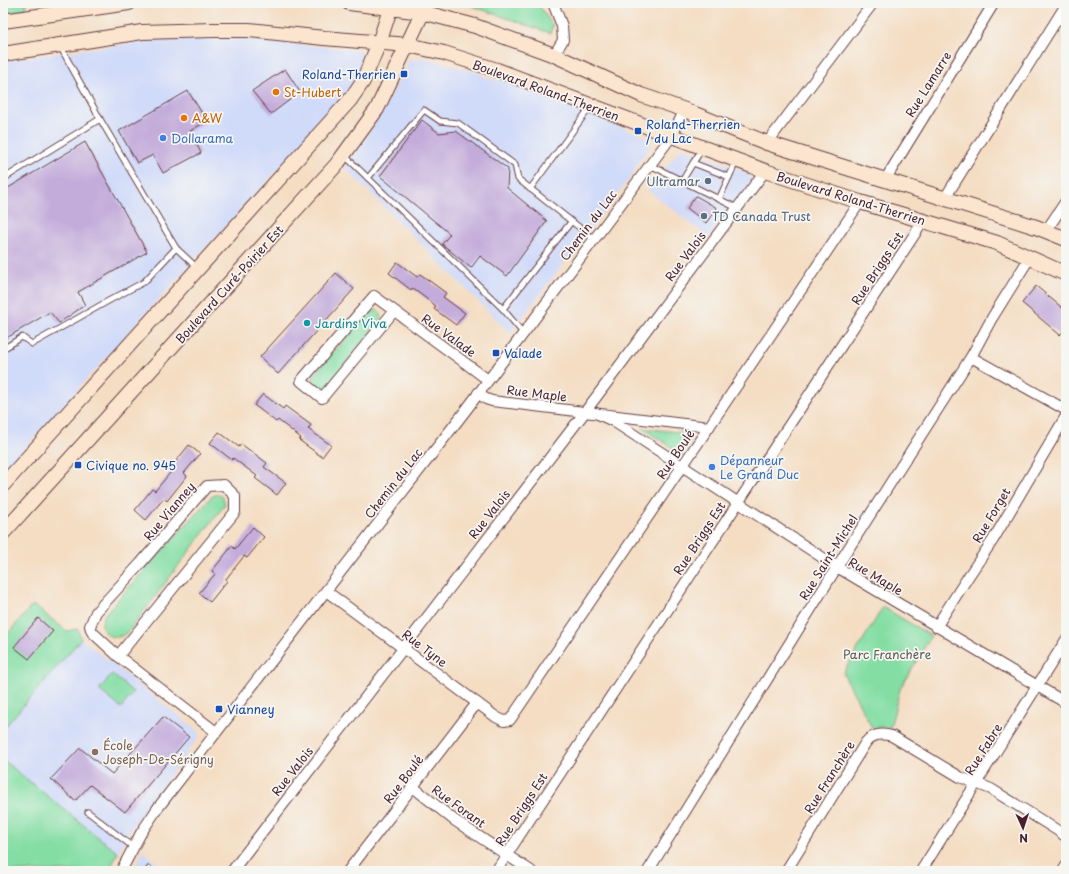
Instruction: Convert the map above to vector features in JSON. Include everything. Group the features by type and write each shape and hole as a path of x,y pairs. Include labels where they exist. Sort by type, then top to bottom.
{"main road":[{"path":"3,21 129,3"},
{"path":"349,3 376,7 391,5 425,7 554,55 641,95 685,110 767,143 945,198 1066,239"},
{"path":"3,486 350,100 363,81 379,43 391,5"},
{"name":"Boulevard Curé-Poirier Est","path":"3,534 344,155 377,109 425,7"},
{"name":"Boulevard Roland-Therrien","path":"3,54 142,32 213,30 249,30 408,45 444,53 497,70 671,137 765,171 860,202 998,243 1066,274"}],"street":[{"path":"553,3 562,26 563,40 554,55"},
{"path":"767,143 873,3"},
{"name":"Rue Lamarre","path":"884,180 994,3"},
{"path":"945,198 1066,4"},
{"name":"Chemin du Lac","path":"121,871 133,847 157,809 326,591 594,240 671,137 685,110"},
{"name":"Rue Valois","path":"232,871 585,412 765,171"},
{"path":"1046,231 1066,201"},
{"name":"Rue Boulé","path":"510,720 710,427 860,202"},
{"name":"Rue Briggs Est","path":"496,871 924,220"},
{"name":"Rue Saint-Michel","path":"648,871 837,567 971,357 992,318 1030,257"},
{"name":"Rue Valade","path":"394,311 322,398 301,381 374,296 488,380"},
{"path":"971,357 1066,410"},
{"name":"Rue Maple","path":"478,393 486,399 492,401 710,427"},
{"name":"Rue Maple","path":"596,413 606,417 837,567 1066,703"},
{"name":"Rue Forget","path":"936,627 993,540 1066,416"},
{"name":"Rue Vianney","path":"118,656 235,512 236,496 224,485 207,486 92,618 90,626 92,632 118,656 216,732"},
{"name":"Rue Tyne","path":"326,591 501,720 510,720"},
{"name":"Rue Fabre","path":"921,871 1066,640"},
{"name":"Rue Boulé","path":"348,871 477,703"},
{"name":"Rue Franchère","path":"786,871 863,746 872,736 884,734 892,736 960,776 977,783"},
{"path":"977,783 991,789 1066,837"},
{"name":"Rue Forant","path":"413,787 454,820 531,871"},
{"path":"1063,871 1066,866"}],"lane":[{"path":"59,45 100,119 176,248 192,263 197,271"},
{"path":"530,189 591,106"},
{"path":"368,178 424,110 440,121 458,123 515,165 518,179 594,240"},
{"path":"3,179 100,119"},
{"path":"682,181 703,148"},
{"path":"344,155 503,309 523,333"},
{"path":"719,199 737,161"},
{"path":"693,163 729,177"},
{"path":"650,165 737,208"},
{"path":"503,309 571,222"},
{"path":"3,349 22,337 32,344 144,282 176,248"},
{"path":"88,812 133,847"}],"shaded area":[{"path":"210,37 256,40 362,51 361,69 352,89 183,272 3,472 3,61 146,41"},
{"path":"420,57 482,74 482,76 497,81 498,79 536,92 650,140 650,147 634,168 636,170 510,333 344,167 381,114 400,78 404,80 408,70 405,68 409,59 419,61"},
{"path":"683,148 748,173 751,178 749,186 708,237 648,190 678,152"},
{"name":"École Joseph-De-Sérigny","path":"81,639 199,732 198,738 138,818 118,853 3,760 3,729"},
{"path":"143,851 167,871 133,871"}],"green space":[{"path":"3,3 26,3 26,10 3,14"},
{"path":"463,3 537,3 553,26 550,33"},
{"path":"374,310 379,311 381,314 379,322 326,388 317,387 313,379 315,373 370,312"},
{"path":"642,428 686,433 690,435 691,440 682,454"},
{"path":"217,494 223,497 225,504 128,632 117,637 107,634 102,626 105,614 211,497"},
{"path":"33,605 67,631 78,629 81,639 3,729 3,639"},
{"name":"Parc Franchère","path":"883,607 931,636 900,689 890,728 872,728 843,673"},
{"path":"112,674 133,692 121,708 99,690"},
{"path":"3,760 118,853 109,871 3,871"}],"building":[{"name":"St-Hubert","path":"285,69 300,92 271,114 252,91"},
{"path":"188,91 207,121 190,131 201,153 163,173 153,155 137,163 119,131"},
{"path":"422,120 439,133 456,131 508,169 507,188 547,221 507,276 480,256 471,268 442,244 450,234 380,176"},
{"path":"85,142 147,252 78,292 85,305 59,323 50,312 3,340 3,191"},
{"name":"TD Canada Trust","path":"696,196 717,208 706,223 687,208"},
{"path":"397,262 417,277 420,274 446,293 443,297 465,313 456,325 434,309 436,306 412,288 411,290 389,273"},
{"name":"Jardins Viva","path":"336,273 354,289 278,374 260,357"},
{"path":"1036,286 1066,311 1066,328 1060,335 1022,303"},
{"path":"263,394 283,409 285,406 311,425 308,429 331,445 322,457 299,440 301,438 278,420 276,422 254,405"},
{"path":"219,432 239,447 241,444 267,463 264,467 286,483 277,495 255,478 257,476 233,458 232,460 210,443"},
{"path":"189,445 200,454 184,473 187,476 167,501 164,498 146,520 135,510 152,489 155,491 174,468 172,466"},
{"path":"253,527 264,537 247,558 244,556 210,602 199,593 215,574 212,571 232,546 235,549"},
{"path":"38,618 53,631 29,659 14,647"},
{"path":"163,717 189,737 125,812 90,785 75,801 51,779 80,748 112,774"}],"place":[{"name":"Roland-Therrien","path":"404,74"},
{"name":"St-Hubert","path":"276,92"},
{"name":"A&W","path":"184,118"},
{"name":"Roland-Therrien / du Lac","path":"638,131"},
{"name":"Dollarama","path":"163,138"},
{"name":"Ultramar","path":"708,181"},
{"name":"TD Canada Trust","path":"704,216"},
{"name":"Jardins Viva","path":"307,323"},
{"name":"Valade","path":"496,353"},
{"name":"Civique no. 945","path":"78,465"},
{"name":"Dépanneur Le Grand Duc","path":"712,467"},
{"name":"Vianney","path":"219,709"},
{"name":"École Joseph-De-Sérigny","path":"95,752"}]}
